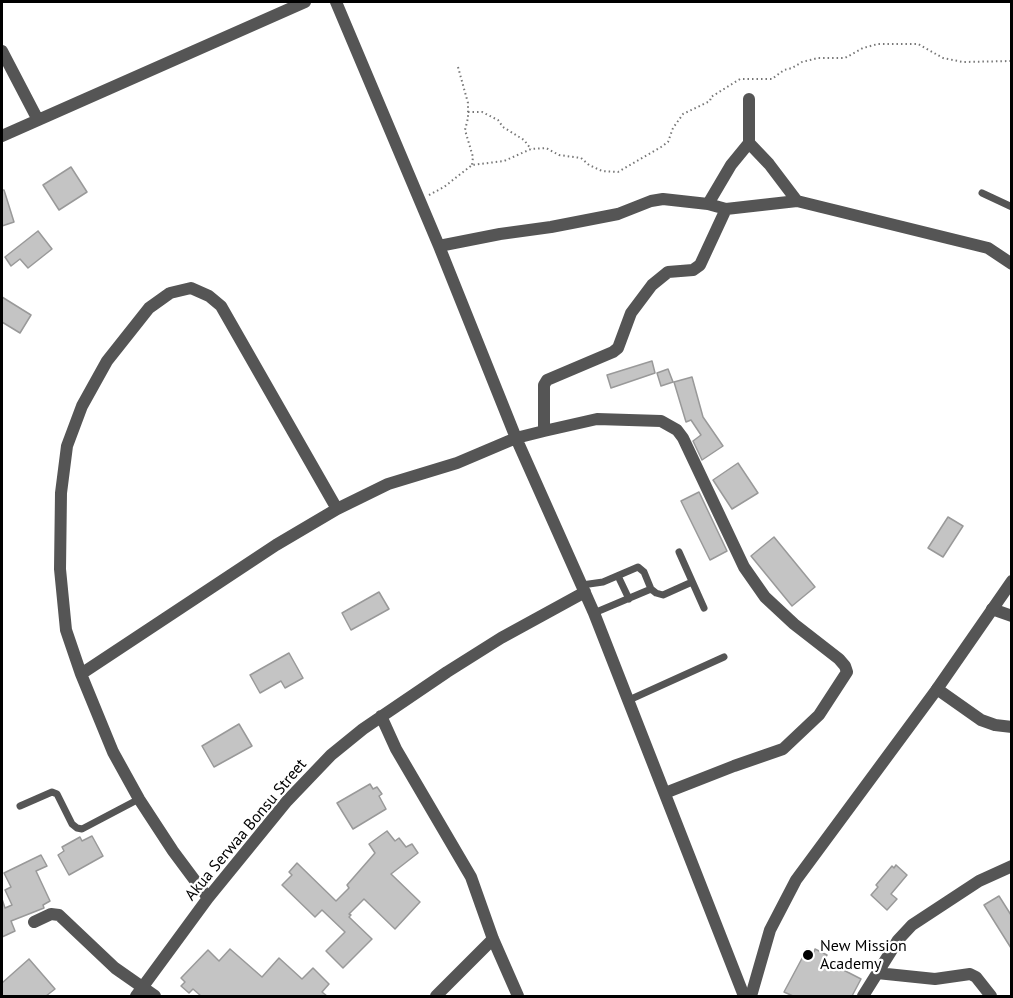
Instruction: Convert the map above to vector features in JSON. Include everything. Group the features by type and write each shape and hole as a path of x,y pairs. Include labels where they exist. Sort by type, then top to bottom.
{"street":[{"path":"2,136 305,2"},
{"path":"336,2 439,246 516,438 584,588 744,996"},
{"path":"2,51 38,120"},
{"path":"708,204 731,165 749,143 749,99"},
{"path":"749,143 769,164 796,201"},
{"path":"439,246 618,214 651,201 708,204 726,209 796,201 988,248 1011,264"},
{"path":"544,431 544,385 547,380 618,348 631,313 652,285 668,272 693,270 700,264 726,209"},
{"path":"208,898 173,851 139,799 113,752 81,674 66,630 60,569 61,493 67,446 82,406 108,361 149,308 170,293 191,288 209,296 221,306 337,508"},
{"path":"81,674 212,586 337,508 388,484 457,463 516,438 544,431 597,419 661,421 677,430 683,438 744,567 765,597 845,666 845,676 819,715 783,749 665,794"},
{"path":"751,996 770,930 796,880 937,689 1011,581"},
{"name":"Akua Serwaa Bonsu Street","path":"139,992 208,898 287,801 331,755 381,716 501,638 584,588"},
{"path":"992,609 1011,616"},
{"path":"937,689 981,720 1011,727"},
{"path":"381,716 396,749 471,877 493,939 518,996"},
{"path":"863,996 898,940 912,925 980,881 1011,866"},
{"path":"34,922 51,914 59,915 139,992 154,996"},
{"path":"436,996 493,939"},
{"path":"878,973 935,979 970,974 976,977 992,996"}],"lane":[{"path":"982,193 1011,207"},
{"path":"679,552 704,608"},
{"path":"584,588 634,568 640,568 651,589 663,595 692,582"},
{"path":"618,576 629,599"},
{"path":"594,614 651,589"},
{"path":"629,700 724,657"},
{"path":"20,806 52,792 57,794 72,824 77,828 82,828 139,799"}],"path":[{"path":"418,199 427,197 444,187 472,165 504,161 531,149 546,148 559,155 581,158 602,171 618,172 668,142 673,128 683,114 710,101 711,97 740,79 772,79 784,70 802,63 825,57 845,58 863,48 878,44 918,44 943,58 963,62 1011,61"},
{"path":"458,67 466,94 468,112 465,130 473,157 472,165"},
{"path":"468,112 482,112 498,120 503,127 524,140 531,149"}],"building":[{"path":"71,167 87,192 59,210 43,185"},
{"path":"2,190 4,190 14,222 2,226"},
{"path":"38,231 52,249 28,268 20,259 11,266 5,257"},
{"path":"2,297 31,315 20,333 2,322"},
{"path":"652,361 655,373 611,388 607,375"},
{"path":"668,369 673,382 661,386 657,373"},
{"path":"692,377 703,417 723,446 702,460 693,441 701,435 691,420 686,422 674,382"},
{"path":"738,463 758,493 732,509 713,480"},
{"path":"699,492 727,551 710,560 681,501"},
{"path":"948,517 963,526 943,557 928,548"},
{"path":"774,537 815,587 792,606 751,556"},
{"path":"379,592 389,609 351,630 342,613"},
{"path":"289,653 303,678 285,688 281,681 260,693 250,675"},
{"path":"239,724 252,746 214,767 202,746"},
{"path":"370,784 373,789 377,787 382,794 379,796 386,809 353,829 337,803"},
{"path":"387,831 395,841 399,838 406,847 412,844 418,853 391,874 420,902 395,929 364,899 349,914 351,915 349,917 372,939 343,968 326,951 345,932 322,910 315,917 282,885 292,875 289,872 297,863 336,901 349,888 347,885 375,853 369,844"},
{"path":"92,836 103,856 69,875 58,855 64,851 62,847 80,837 82,841"},
{"path":"41,855 47,866 36,871 50,901 43,905 44,908 11,921 15,931 2,937 2,899 5,908 12,905 5,890 11,887 4,873"},
{"path":"896,865 907,875 891,894 897,899 887,910 871,895 878,887 876,885 892,866 894,868"},
{"path":"999,896 1011,915 1011,948 984,905"},
{"path":"230,949 262,977 279,958 302,979 313,968 329,984 322,992 327,996 201,996 193,989 189,993 181,986 185,982 181,978 208,950 219,961"},
{"name":"New Mission Academy","path":"807,949 814,953 815,949 827,955 824,960 861,979 852,996 793,996 784,992"},
{"path":"29,959 55,989 46,996 2,996 2,983"}],"place":[{"name":"New Mission Academy","path":"808,955"}]}
